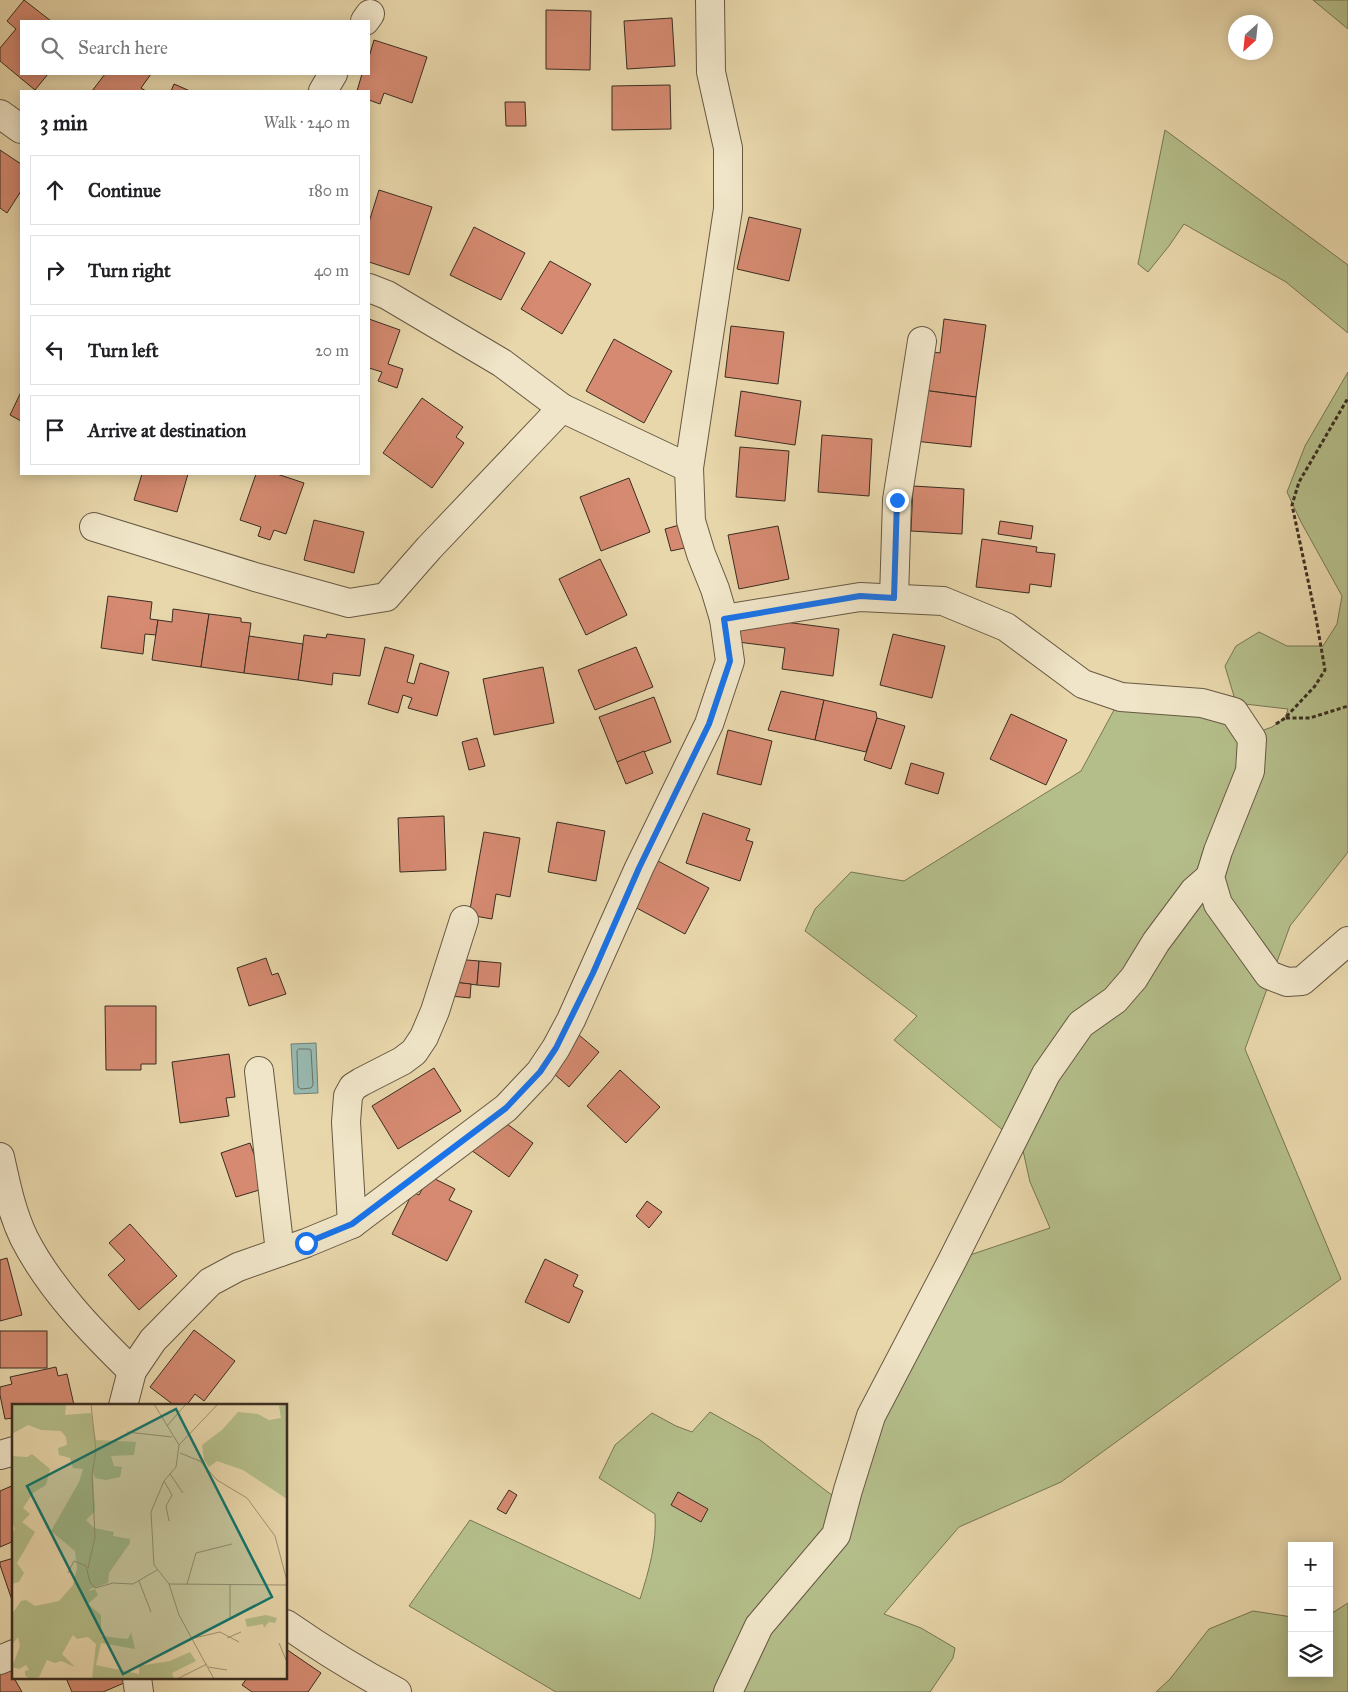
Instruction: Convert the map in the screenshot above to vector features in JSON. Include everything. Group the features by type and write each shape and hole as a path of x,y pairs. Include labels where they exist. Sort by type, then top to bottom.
{"street":[{"path":"124,1404 132,1371 153,1340 210,1282 238,1267 306,1243 352,1224 506,1108 540,1072 556,1048 597,964 639,868 709,724 730,661 724,619 715,589 701,554 692,521 689,468 728,209 728,148 711,72 710,0"},
{"path":"324,90 333,75"},
{"path":"0,114 20,128"},
{"path":"370,288 387,295 502,363 562,408 689,468"},
{"path":"894,598 897,500 922,341"},
{"path":"94,527 255,577 349,603 386,597 429,548 562,408"},
{"path":"724,619 860,596 943,602 1006,627 1083,684 1121,697 1202,703 1234,712 1252,739 1250,771 1218,851 1210,877 1188,898 1156,942 1134,978 1115,1000 1081,1024 1046,1074 872,1416 848,1490 836,1535 759,1626 728,1692"},
{"path":"1210,877 1218,904 1270,975 1287,982 1302,981 1348,941"},
{"path":"352,1224 346,1122 348,1096 353,1087 402,1061 414,1052 419,1045 435,1011 464,920"},
{"path":"259,1071 280,1252"},
{"path":"0,1157 7,1192 24,1237 46,1275 97,1336 132,1371"},
{"path":"0,1456 12,1452"},
{"path":"288,1625 329,1653 397,1692"},
{"path":"0,1660 12,1655"}],"path":[{"path":"1250,736 1272,727 1285,718 1315,686 1324,670 1316,618 1292,505 1299,482 1348,398"},
{"path":"1285,718 1310,718 1348,706"}],"green space":[{"path":"1313,0 1348,0 1348,29"},
{"path":"1165,130 1348,265 1348,333 1286,282 1184,224 1148,272 1138,264"},
{"path":"1348,372 1348,852 1290,926 1245,1049 1341,1279 1061,1482 959,1527 884,1614 921,1628 955,1648 953,1658 930,1692 556,1692 409,1606 470,1520 640,1599 654,1546 655,1514 599,1478 615,1445 652,1413 692,1432 710,1412 760,1440 833,1496 826,1539 802,1559 790,1587 836,1535 871,1416 952,1261 1050,1228 1030,1182 1022,1146 894,1040 917,1016 805,931 815,909 851,872 904,881 1081,771 1121,697 1202,703 1234,712 1250,735 1272,727 1285,718 1288,709 1236,703 1225,666 1236,646 1259,632 1287,646 1323,646 1337,624 1342,596 1301,522 1287,492 1305,446"},
{"path":"1348,1603 1348,1692 1156,1692 1170,1679 1209,1629 1253,1611 1288,1616 1288,1677 1333,1677 1333,1612"}],"water":[{"path":"316,1043 318,1093 294,1094 291,1044"}],"building":[{"path":"24,0 50,20 20,20 20,75 47,75 35,90 0,61 0,48 16,29 7,21"},
{"path":"546,10 591,11 590,70 546,69"},
{"path":"672,18 675,66 627,69 624,21"},
{"path":"374,40 427,57 412,103 384,93 380,104 370,100 370,90 357,90 362,75 370,75 370,54"},
{"path":"104,75 150,75 141,88 144,90 93,90"},
{"path":"174,84 188,90 171,90"},
{"path":"670,85 671,129 612,130 612,86"},
{"path":"505,102 525,102 526,126 506,126"},
{"path":"0,150 20,163 20,193 7,213 0,208"},
{"path":"379,190 432,207 409,275 370,262 370,219"},
{"path":"749,217 801,229 789,281 737,269"},
{"path":"474,227 525,253 501,300 450,275"},
{"path":"550,261 591,284 562,334 521,309"},
{"path":"370,319 400,330 388,364 403,369 397,388 378,381 382,372 370,368"},
{"path":"944,319 986,325 976,397 922,390 927,351 940,353"},
{"path":"731,326 784,332 778,384 725,377"},
{"path":"614,339 672,371 644,423 586,391"},
{"path":"922,390 976,397 971,447 914,441"},
{"path":"741,391 801,401 795,445 735,436"},
{"path":"20,394 20,420 10,415"},
{"path":"422,398 463,427 456,437 464,443 432,488 383,453"},
{"path":"822,435 872,439 869,496 818,492"},
{"path":"740,447 789,451 785,501 736,497"},
{"path":"142,475 188,475 177,512 134,500"},
{"path":"256,475 280,475 304,483 286,534 274,530 270,540 258,536 261,527 240,520"},
{"path":"629,478 650,532 601,551 580,497"},
{"path":"913,486 964,489 962,534 911,531"},
{"path":"314,520 364,532 354,573 304,560"},
{"path":"1000,521 1033,526 1031,539 998,534"},
{"path":"683,524 689,547 671,551 665,529"},
{"path":"778,526 789,579 739,589 728,535"},
{"path":"982,539 1037,547 1036,552 1055,554 1051,587 1030,584 1029,593 976,587"},
{"path":"600,559 627,615 586,635 559,579"},
{"path":"108,596 152,602 150,619 158,620 156,635 145,634 143,654 101,648"},
{"path":"173,609 209,614 201,667 152,660 158,620 172,622"},
{"path":"209,614 241,618 241,622 251,623 244,673 201,667"},
{"path":"762,619 839,629 833,676 782,669 785,648 730,641 733,625"},
{"path":"327,634 365,639 360,676 333,673 332,685 298,680 304,635 326,638"},
{"path":"893,634 945,646 932,698 880,685"},
{"path":"249,636 303,644 298,680 244,673"},
{"path":"385,647 414,655 407,682 414,684 420,663 449,672 437,716 408,708 412,698 403,695 398,713 368,704"},
{"path":"636,647 653,687 595,710 578,670"},
{"path":"543,667 554,723 494,735 483,679"},
{"path":"781,691 824,700 815,740 768,730"},
{"path":"654,697 671,742 617,762 599,717"},
{"path":"824,700 876,712 877,718 866,752 815,740"},
{"path":"1011,714 1067,740 1046,785 990,759"},
{"path":"877,718 905,726 891,769 864,760"},
{"path":"728,730 772,741 761,785 717,774"},
{"path":"477,738 485,766 469,770 462,742"},
{"path":"644,751 653,773 626,784 617,762"},
{"path":"911,763 944,773 938,794 905,784"},
{"path":"703,813 750,829 746,840 753,842 740,881 686,863"},
{"path":"444,816 446,870 400,872 398,818"},
{"path":"557,822 605,831 596,881 548,872"},
{"path":"484,832 520,838 510,897 496,894 492,919 469,915"},
{"path":"658,861 709,888 685,934 633,906"},
{"path":"266,958 272,975 278,973 286,994 249,1006 237,968"},
{"path":"455,959 479,961 477,985 453,982"},
{"path":"479,961 501,963 499,987 477,985"},
{"path":"453,982 471,984 470,998 451,996"},
{"path":"105,1006 156,1006 156,1064 141,1064 141,1070 106,1070"},
{"path":"566,1024 599,1052 569,1087 536,1058"},
{"path":"229,1054 235,1097 226,1098 229,1116 180,1123 172,1062"},
{"path":"434,1068 461,1111 398,1149 372,1106"},
{"path":"620,1070 660,1107 626,1143 587,1106"},
{"path":"496,1116 533,1143 509,1177 471,1150"},
{"path":"250,1143 266,1188 236,1197 221,1153"},
{"path":"429,1176 455,1189 449,1200 472,1211 447,1261 392,1234 413,1192 419,1195"},
{"path":"647,1201 662,1212 649,1228 636,1216"},
{"path":"130,1224 177,1276 139,1310 108,1275 125,1260 109,1243"},
{"path":"7,1258 22,1315 0,1321 0,1260"},
{"path":"545,1259 578,1275 573,1286 583,1291 569,1323 525,1302"},
{"path":"194,1330 235,1361 204,1401 195,1394 188,1404 172,1404 150,1387"},
{"path":"0,1331 47,1331 47,1368 0,1368"},
{"path":"56,1367 58,1376 67,1374 74,1404 12,1404 12,1418 5,1419 0,1387 12,1384 10,1377"},
{"path":"12,1486 12,1542 0,1547 0,1491"},
{"path":"509,1490 517,1495 506,1514 497,1509"},
{"path":"678,1492 708,1509 701,1522 671,1505"},
{"path":"12,1559 12,1600 0,1565 0,1562"},
{"path":"288,1650 321,1673 308,1692 252,1692 242,1685 246,1680 288,1680"},
{"path":"9,1666 12,1680 15,1680 22,1692 0,1692 0,1671"},
{"path":"67,1680 123,1680 124,1683 103,1692 72,1692"}],"route":[{"path":"306,1243 352,1224 506,1108 540,1072 571,1020 639,868 709,724 730,661 724,619 860,596 894,598 897,500"}]}
